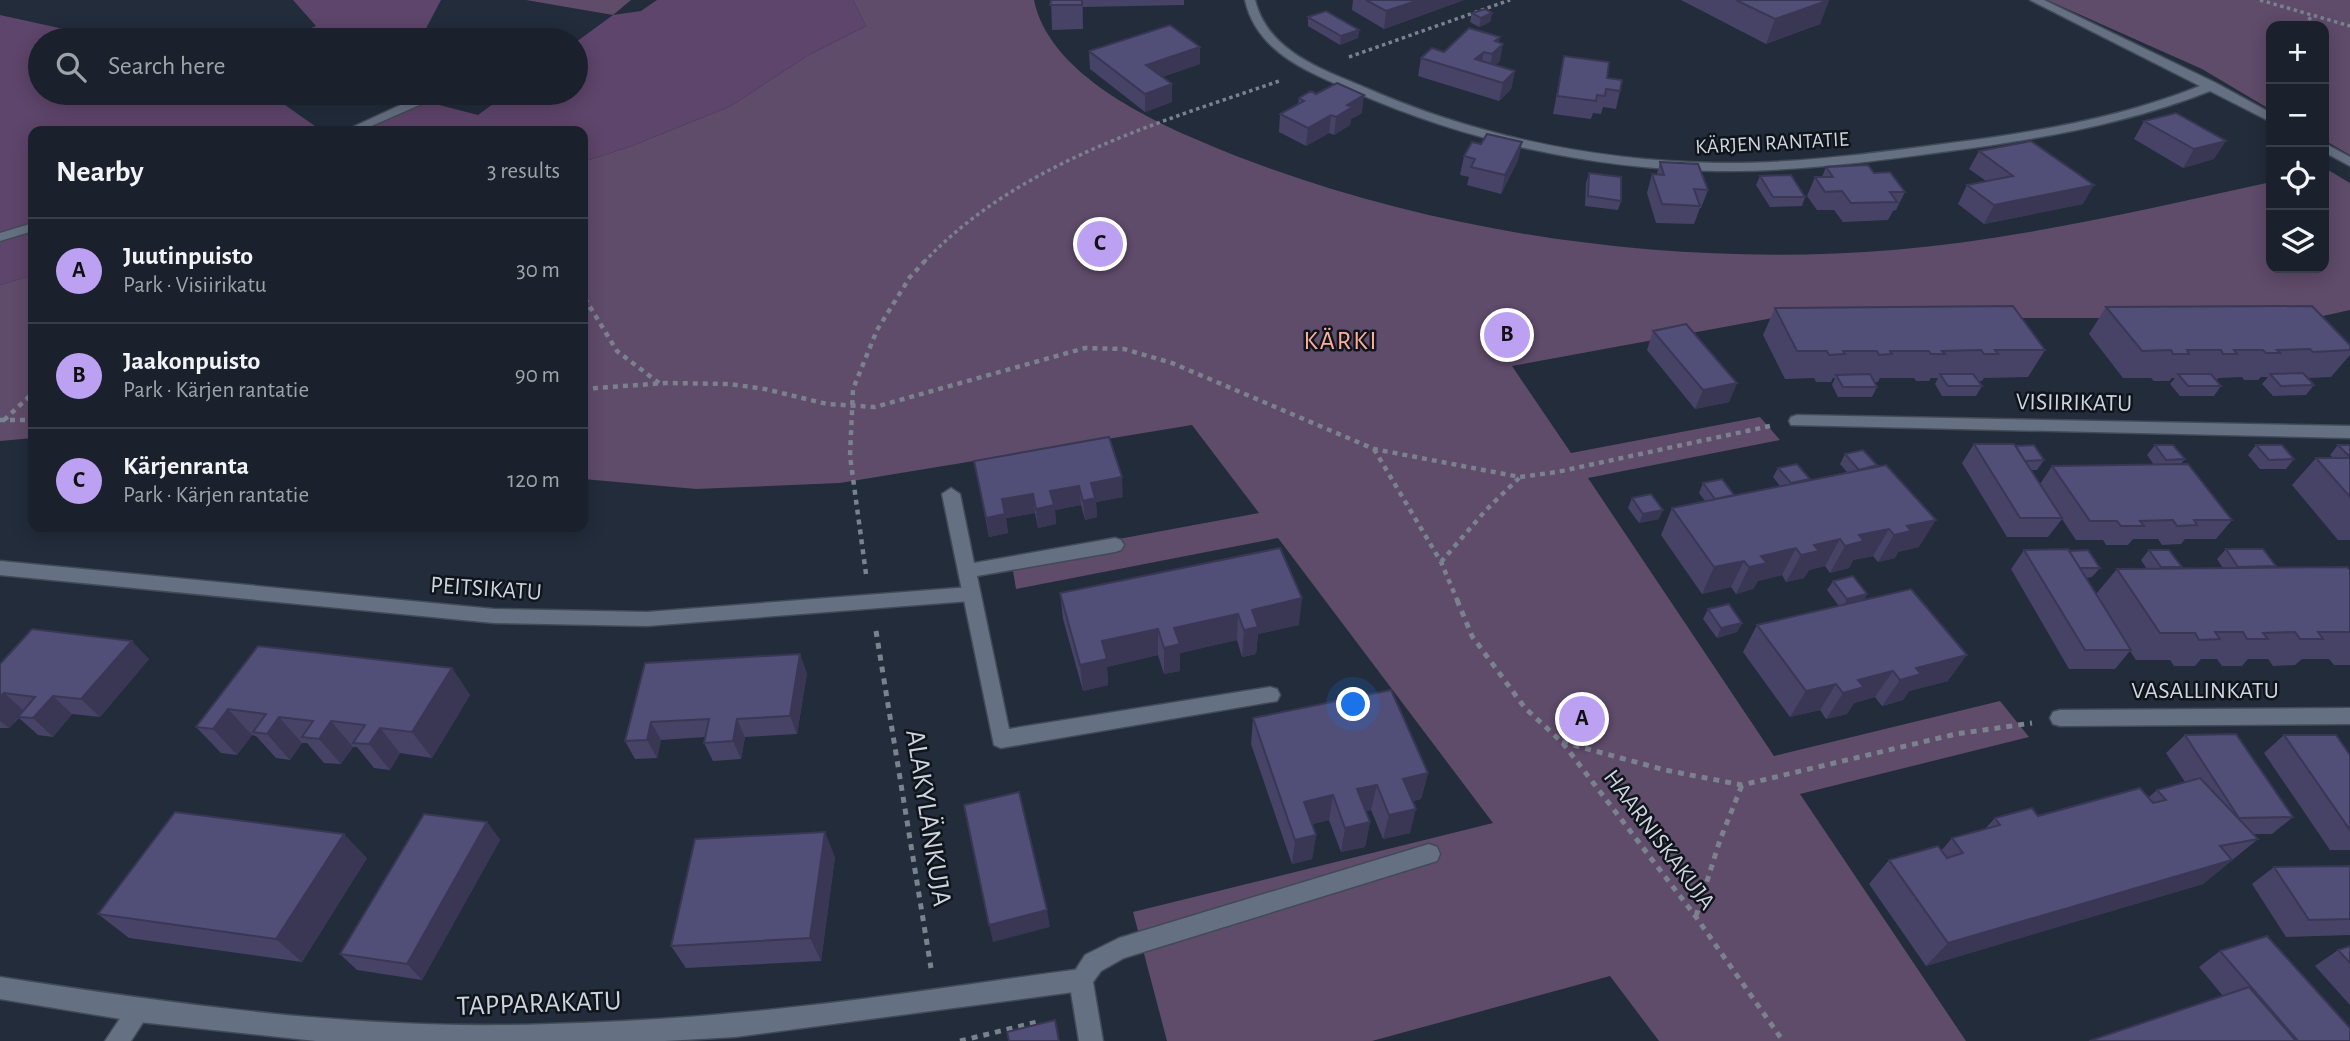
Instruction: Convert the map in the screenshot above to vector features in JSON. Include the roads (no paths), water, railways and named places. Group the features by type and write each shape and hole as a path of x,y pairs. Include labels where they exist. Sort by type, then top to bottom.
{"street":[{"name":"KÄRJEN RANTATIE","path":"1250,0 1255,18 1267,36 1288,54 1314,69 1397,106 1486,134 1578,153 1689,166 1736,166 1885,156 2013,139 2090,125 2146,110 2212,86"},
{"path":"2035,0 2266,115"},
{"path":"361,126 409,105"},
{"path":"2329,150 2350,162"},
{"path":"0,237 28,229"},
{"name":"VISIIRIKATU","path":"1797,421 2350,432"},
{"path":"951,495 1001,739 1270,695"},
{"path":"966,571 1115,545"},
{"name":"PEITSIKATU","path":"0,568 494,616 647,619 970,594"},
{"name":"VASALLINKATU","path":"2060,719 2350,716"},
{"path":"1091,1041 1081,980 1093,963 1119,950 1429,854"},
{"name":"TAPPARAKATU","path":"0,988 139,1010 324,1030 547,1039 735,1025 1081,980"},
{"path":"117,1041 139,1010"}],"place":[{"name":"Kärjenranta","path":"1100,244"},
{"name":"Jaakonpuisto","path":"1507,335"},
{"name":"Juutinpuisto","path":"1582,719"}],"district":[{"name":"KÄRKI","path":"1341,341"}]}
